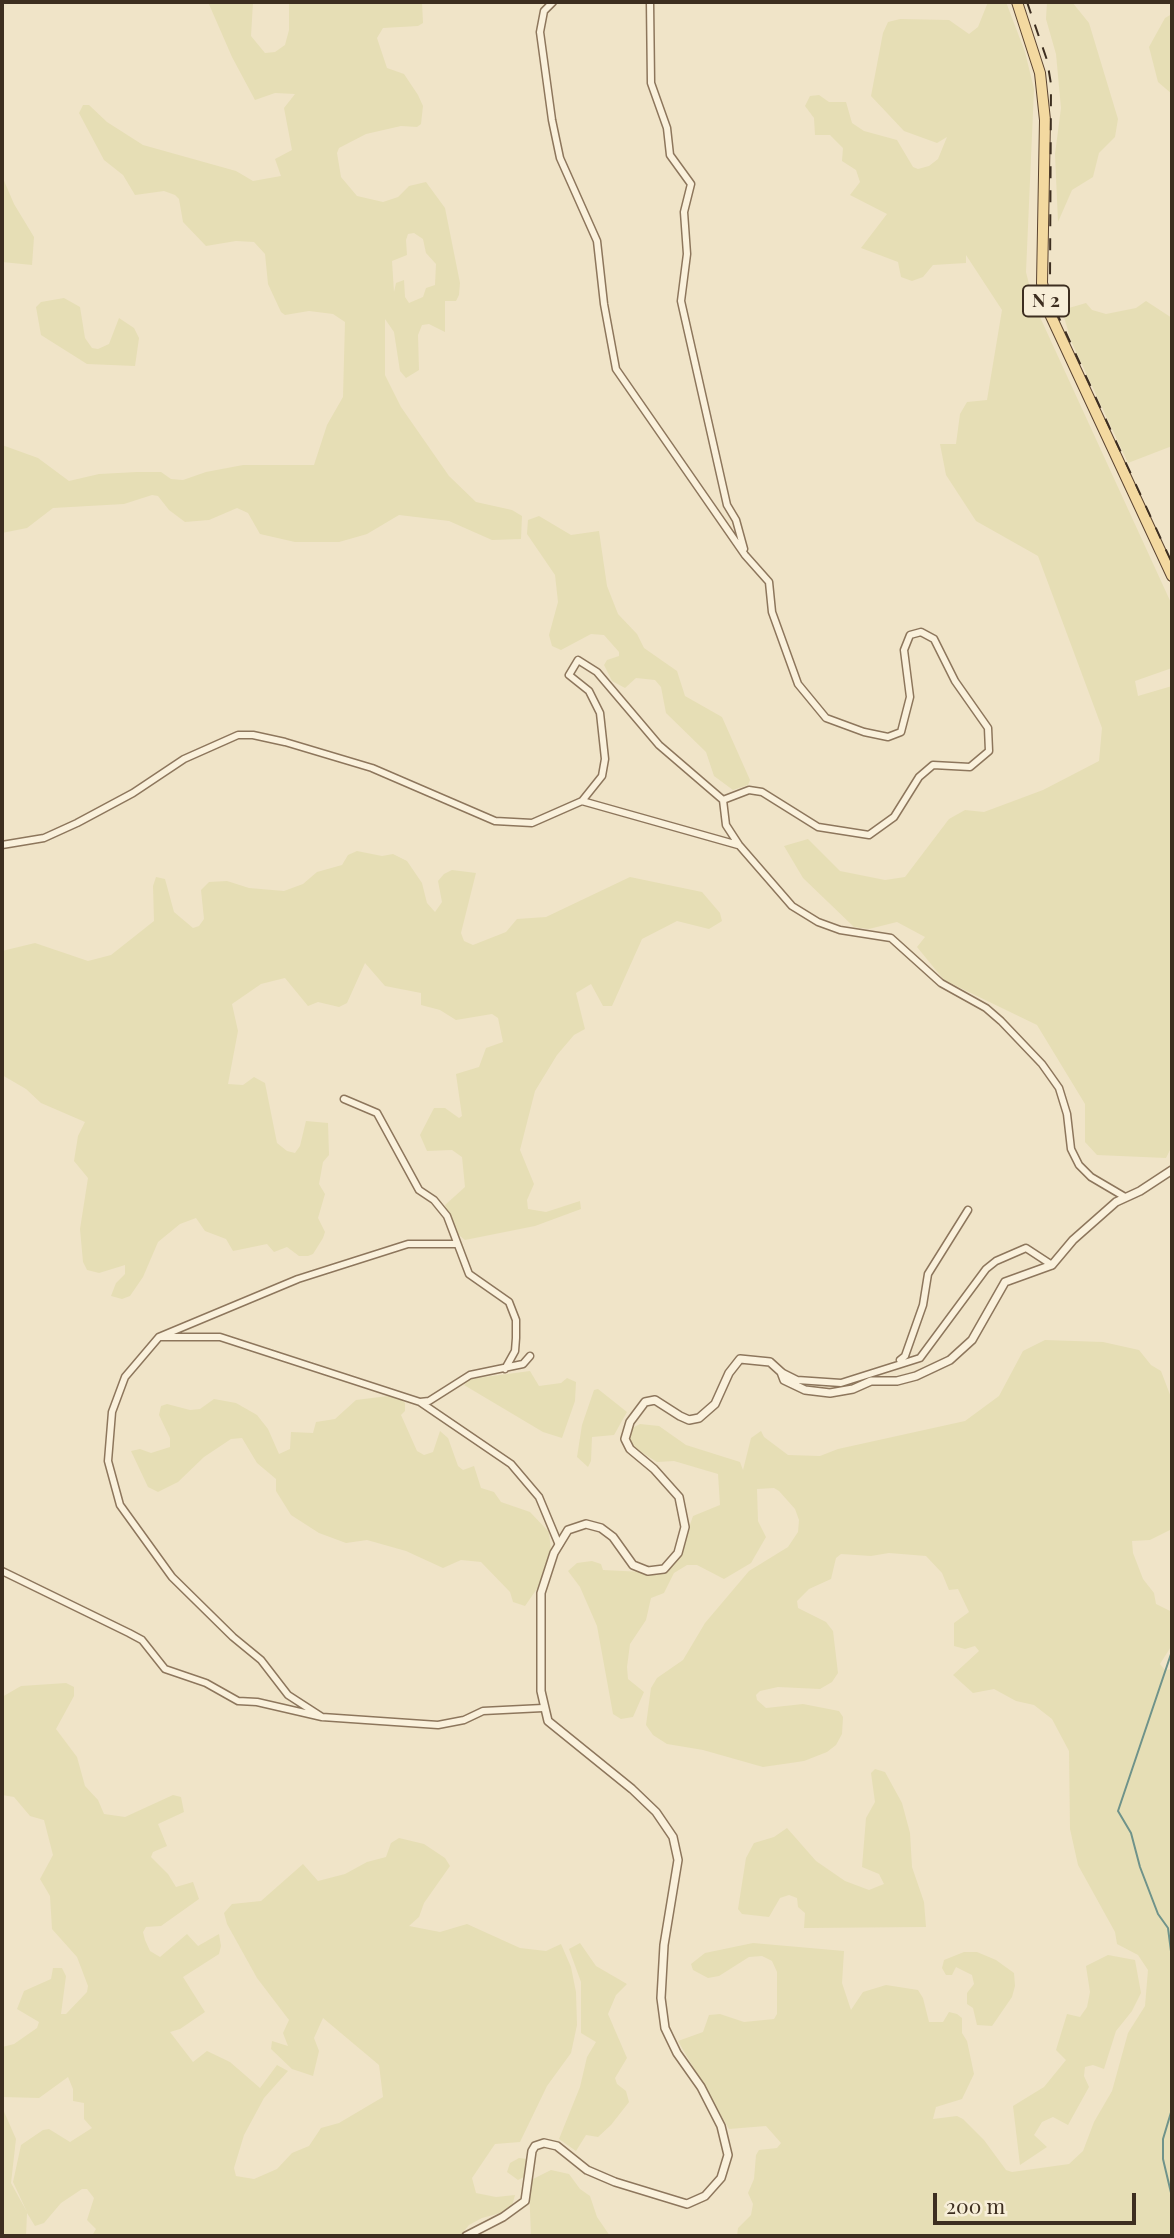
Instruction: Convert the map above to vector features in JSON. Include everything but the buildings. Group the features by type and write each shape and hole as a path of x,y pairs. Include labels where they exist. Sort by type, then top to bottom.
{"main road":[{"name":"N 2","path":"1017,2 1040,73 1045,120 1042,283 1049,312 1172,576"}],"street":[{"path":"553,2 544,11 540,32 552,120 564,169 597,241 606,317 616,369 745,555 768,582 772,612 798,684 826,718 864,732 888,737 901,732 910,697 904,650 910,635 921,632 934,639 956,681 988,728 989,751 970,767 933,765 919,777 894,817 869,835 818,827 762,792 750,790 723,800"},
{"path":"650,2 651,83 667,128 670,155 691,184 684,212 687,254 681,300 727,505 736,520 745,555"},
{"path":"2,845 44,838 133,793 184,758 238,736 253,735 373,768 495,821 532,823 582,800 602,776 605,759 596,703 589,691 569,675 578,660 597,672 659,745 723,800 726,825 739,845 792,906 818,922 840,930 891,938 941,983 986,1008 1001,1021 1042,1064 1059,1088 1067,1114 1071,1149 1079,1165 1091,1177 1125,1197"},
{"path":"582,800 739,845"},
{"path":"344,1100 377,1113 419,1190 434,1200 447,1216 469,1274 509,1303 516,1320 515,1351 505,1369"},
{"path":"781,1372 784,1380 805,1390 830,1393 853,1389 871,1381 897,1381 916,1376 950,1360 972,1340 1005,1282 1052,1265 1083,1230 1125,1197 1172,1170"},
{"path":"889,1367 905,1356 923,1305 928,1274 968,1210"},
{"path":"322,1717 288,1695 261,1660 233,1637 172,1577 120,1505 108,1461 112,1412 125,1377 159,1337 298,1279 408,1244 457,1244"},
{"path":"466,2236 503,2217 525,2200 532,2151 535,2146 544,2143 557,2147 587,2170 615,2182 664,2200 687,2204 705,2196 721,2178 728,2155 721,2126 665,2028 661,1998 664,1945 678,1860 673,1837 656,1812 632,1789 548,1721 543,1708 541,1593 559,1545 568,1530 586,1524 601,1528 613,1537 633,1565 649,1572 664,1569 678,1553 685,1527 679,1497 654,1469 630,1450 625,1431 645,1402 655,1400 689,1420 699,1419 716,1404 729,1373 740,1359 770,1362 781,1372 797,1380 841,1383 920,1358 986,1269 996,1261 1026,1248 1052,1265"},
{"path":"159,1337 219,1337 420,1402 511,1464 539,1497 559,1545"},
{"path":"420,1402 429,1401 470,1375 523,1364 530,1356"},
{"path":"2,1571 142,1640 165,1669 206,1683 223,1695 238,1701 257,1702 322,1717 438,1725 464,1720 483,1711 543,1708"}],"shaded area":[{"path":"208,2 253,2 251,36 265,53 275,52 285,45 289,30 289,2 422,2 423,23 418,26 383,28 377,38 387,68 404,74 418,95 423,106 421,124 417,127 401,126 366,134 339,148 337,153 341,177 357,196 383,202 398,197 409,186 426,182 445,208 460,283 459,295 456,301 445,301 445,332 429,324 422,325 418,335 419,370 406,378 400,371 394,332 385,319 385,375 401,407 449,476 476,502 512,510 522,516 521,539 492,540 449,521 399,515 367,534 339,542 295,542 260,534 248,513 237,508 209,520 185,522 169,510 158,496 152,495 124,504 53,508 27,528 2,533 2,445 38,458 69,481 99,474 137,472 161,472 171,479 183,480 206,472 243,465 314,465 327,425 343,397 345,322 333,314 309,311 285,315 281,312 268,284 265,254 254,242 236,241 206,246 183,222 179,199 175,195 164,191 135,195 123,175 104,160 79,113 83,105 89,105 107,122 143,145 236,171 253,181 281,176 275,159 292,150 284,108 295,94 275,93 255,100 232,57","holes":["414,233 423,239 426,253 436,264 435,285 426,288 423,297 409,303 405,297 404,280 396,283 394,292 392,261 407,255 408,234"]},
{"path":"988,2 1006,2 1025,52 1034,89 1026,272 1034,304 1172,605 1172,668 1135,681 1138,696 1172,686 1172,1146 1166,1158 1097,1155 1085,1142 1085,1104 1037,1025 944,980 917,947 925,937 897,922 869,929 854,927 803,878 784,846 808,839 840,871 885,880 905,877 949,819 965,810 984,812 1043,790 1099,761 1102,728 1038,556 976,521 946,475 940,444 956,444 960,414 967,402 987,400 1002,310 966,255 966,263 933,265 923,277 912,281 901,277 898,262 861,248 887,214 850,195 860,182 856,170 842,161 843,148 830,135 815,135 814,118 805,106 810,96 819,95 829,102 846,102 852,123 864,131 897,140 913,167 918,169 929,166 938,159 947,137 937,143 904,131 871,96 883,33 888,22 900,19 949,20 969,34 978,27"},
{"path":"1047,2 1072,2 1089,23 1118,119 1115,137 1099,153 1093,177 1072,190 1058,222 1055,154 1061,108 1056,54 1046,19"},
{"path":"1172,14 1172,94 1158,82 1149,47 1165,18"},
{"path":"2,176 14,204 34,237 32,265 2,262"},
{"path":"64,298 80,307 85,338 92,348 98,349 109,344 119,318 134,328 139,338 135,366 87,364 41,335 36,307 41,302"},
{"path":"1146,301 1172,318 1172,446 1128,463 1071,341 1062,310 1086,303 1092,310 1106,314 1136,308"},
{"path":"539,516 571,535 599,531 607,586 618,614 637,634 644,648 677,671 685,696 722,717 750,780 748,785 733,790 714,776 706,752 666,713 661,687 655,680 636,678 625,688 612,681 604,665 607,660 619,656 619,652 604,635 591,634 561,650 552,646 549,635 558,602 555,575 527,534 528,520"},
{"path":"357,851 382,856 393,854 407,861 422,883 427,903 435,912 442,902 438,881 444,874 452,870 476,873 461,933 464,941 473,945 506,932 517,919 546,917 630,877 702,892 720,913 722,921 709,929 677,921 642,939 612,1006 603,1006 591,984 576,993 585,1029 574,1035 557,1055 535,1091 520,1150 534,1184 527,1200 528,1209 546,1212 580,1201 581,1209 535,1226 465,1240 454,1231 445,1205 465,1187 462,1157 452,1150 427,1151 420,1135 434,1108 445,1108 459,1118 462,1116 456,1074 479,1067 486,1048 503,1042 498,1018 492,1014 456,1020 440,1010 421,1005 421,993 385,986 365,963 347,1003 339,1007 318,1002 308,1006 285,978 261,984 232,1004 238,1031 228,1084 243,1085 254,1077 265,1083 277,1143 287,1151 295,1153 300,1146 306,1121 328,1123 329,1155 323,1162 319,1184 325,1194 318,1218 325,1232 323,1238 313,1254 308,1256 299,1256 287,1247 274,1252 267,1244 233,1251 226,1239 205,1231 196,1218 180,1224 158,1242 143,1277 130,1296 122,1299 111,1296 116,1283 125,1274 125,1265 99,1273 87,1270 83,1262 80,1229 88,1178 74,1161 78,1136 85,1122 41,1103 26,1089 2,1075 2,951 35,943 88,961 111,955 154,921 153,886 156,877 165,879 174,912 193,928 199,926 204,919 201,890 209,882 227,881 249,888 284,891 303,884 317,872 342,865 348,855"},
{"path":"1045,1340 1103,1342 1139,1350 1151,1365 1161,1371 1172,1400 1172,1529 1150,1540 1132,1541 1133,1553 1143,1579 1154,1593 1156,1604 1172,1612 1172,1645 1160,1664 1165,1670 1172,1669 1172,2236 737,2236 738,2228 751,2215 753,2204 748,2193 754,2179 756,2155 759,2150 777,2148 781,2143 766,2126 729,2129 678,2041 703,2032 709,2015 720,2014 744,2022 774,2019 777,2014 777,1972 772,1961 762,1956 749,1957 719,1976 708,1978 693,1970 691,1964 705,1953 753,1943 844,1951 842,1983 851,2010 863,1992 886,1985 918,1990 923,1998 929,2022 943,2022 949,2012 957,2014 962,2018 962,2033 967,2041 974,2074 962,2099 936,2107 933,2119 957,2116 963,2119 984,2140 1006,2170 1012,2172 1069,2164 1083,2151 1094,2122 1112,2091 1128,2033 1145,2006 1148,1970 1138,1955 1117,1944 1115,1932 1078,1865 1070,1829 1069,1751 1052,1719 1034,1705 1016,1701 994,1689 973,1693 953,1675 979,1651 975,1646 965,1649 954,1646 954,1623 969,1612 958,1589 949,1590 942,1573 926,1556 889,1553 871,1556 841,1554 836,1558 831,1579 809,1589 797,1601 798,1608 826,1622 833,1631 838,1673 832,1682 820,1689 778,1687 760,1691 756,1695 757,1700 766,1708 803,1704 839,1711 843,1717 842,1734 836,1745 827,1752 804,1761 763,1767 703,1750 667,1744 653,1735 646,1725 651,1688 657,1678 683,1660 705,1623 749,1571 788,1547 798,1532 799,1520 795,1509 779,1491 774,1488 757,1489 758,1521 766,1537 751,1563 724,1579 697,1565 687,1565 674,1573 664,1593 651,1598 646,1620 630,1644 628,1679 644,1692 633,1717 621,1719 613,1714 597,1626 580,1587 568,1571 577,1563 592,1561 601,1564 603,1570 664,1573 681,1551 693,1516 720,1505 718,1474 674,1461 657,1462 633,1447 629,1441 630,1429 640,1424 659,1426 686,1445 740,1462 743,1470 751,1438 761,1431 764,1437 788,1455 820,1456 838,1449 965,1421 999,1396 1023,1351"},
{"path":"530,1371 539,1386 561,1383 567,1378 576,1382 575,1401 562,1438 543,1432 464,1385 470,1379"},
{"path":"598,1389 627,1412 614,1435 592,1437 591,1461 588,1467 577,1457 582,1425 594,1390"},
{"path":"396,1395 405,1403 405,1411 401,1415 417,1451 424,1455 433,1452 440,1431 448,1438 458,1466 463,1470 474,1466 481,1488 494,1492 501,1502 530,1512 549,1532 551,1551 541,1583 525,1606 513,1602 510,1592 481,1562 461,1560 443,1568 406,1551 367,1540 346,1543 319,1533 291,1515 276,1491 276,1479 257,1463 242,1438 231,1439 204,1457 178,1482 158,1492 148,1487 131,1451 140,1449 151,1453 170,1447 170,1438 159,1415 161,1406 167,1404 190,1410 200,1409 214,1399 236,1403 257,1415 268,1429 279,1454 290,1449 291,1432 313,1433 316,1422 335,1419 356,1400"},
{"path":"66,1683 74,1687 74,1696 56,1729 77,1757 85,1786 98,1800 104,1814 125,1817 173,1795 181,1797 184,1812 158,1824 167,1846 153,1852 151,1857 168,1874 176,1887 193,1882 199,1899 161,1926 146,1927 143,1932 145,1940 150,1951 160,1957 187,1934 198,1946 219,1934 221,1946 219,1954 183,1977 205,2012 180,2029 170,2032 193,2062 207,2051 230,2062 260,2088 277,2065 288,2071 264,2098 244,2135 234,2168 236,2176 254,2179 277,2169 292,2153 309,2146 321,2128 339,2123 383,2097 379,2065 323,2018 314,2038 319,2051 313,2076 292,2069 271,2049 272,2041 288,2046 283,2033 289,2020 257,1978 227,1924 224,1913 232,1904 261,1901 303,1864 318,1881 345,1874 367,1862 386,1857 391,1843 399,1838 424,1844 445,1858 450,1866 424,1903 419,1917 409,1926 440,1932 467,1924 520,1948 546,1951 561,1944 571,1967 576,1992 577,2025 571,2053 547,2086 520,2142 495,2144 472,2178 476,2193 496,2197 515,2195 511,2210 482,2218 469,2225 460,2236 92,2236 96,2229 87,2220 94,2198 87,2189 82,2189 61,2203 44,2223 35,2226 27,2213 26,2236 2,2236 2,2107 16,2139 11,2183 27,2212 13,2182 21,2145 43,2130 49,2129 70,2142 92,2128 84,2119 84,2103 73,2101 73,2089 68,2077 39,2098 2,2097 2,2047 14,2044 37,2028 39,2022 17,2009 24,1991 51,1979 53,1968 62,1968 66,1976 61,2014 66,2014 87,1992 88,1986 77,1957 52,1929 50,1896 40,1879 53,1855 44,1820 30,1816 14,1797 2,1795 2,1697 21,1686"},
{"path":"875,1769 885,1772 902,1803 910,1833 912,1867 924,1902 926,1927 804,1928 805,1913 798,1907 797,1898 789,1895 780,1898 769,1917 742,1914 738,1909 746,1858 754,1843 774,1837 787,1828 816,1861 845,1881 869,1890 884,1884 879,1874 862,1867 866,1818 875,1802 871,1773"},
{"path":"580,1943 596,1966 627,1984 616,1995 608,2014 627,2058 615,2078 617,2084 626,2091 629,2102 598,2137 586,2135 576,2151 559,2139 580,2087 587,2057 596,2042 581,2033 581,1982 569,1949"},
{"path":"964,1952 977,1952 996,1960 1014,1973 1012,1997 992,2026 977,2025 973,2008 967,2004 967,1993 974,1984 972,1975 956,1967 952,1975 946,1975 942,1968 944,1960"},
{"path":"1108,1955 1135,1960 1141,1993 1132,2011 1116,2031 1104,2069 1093,2065 1085,2067 1084,2076 1089,2087 1068,2125 1053,2117 1042,2122 1034,2135 1047,2147 1020,2165 1013,2106 1044,2087 1066,2060 1056,2050 1067,2014 1080,2017 1087,2007 1090,1992 1086,1966"},
{"path":"519,2158 527,2159 524,2177 518,2180 507,2172 510,2163"},
{"path":"551,2170 569,2174 580,2189 590,2196 597,2217 610,2236 531,2236 529,2186 533,2179"}],"waterway":[{"path":"1172,1651 1118,1811 1131,1833 1140,1867 1158,1914 1168,1928 1172,1959"},
{"path":"1172,2109 1163,2139 1163,2159 1172,2197"}],"railway":[{"path":"1027,2 1047,60 1051,84 1050,281 1054,307 1172,563"}]}
